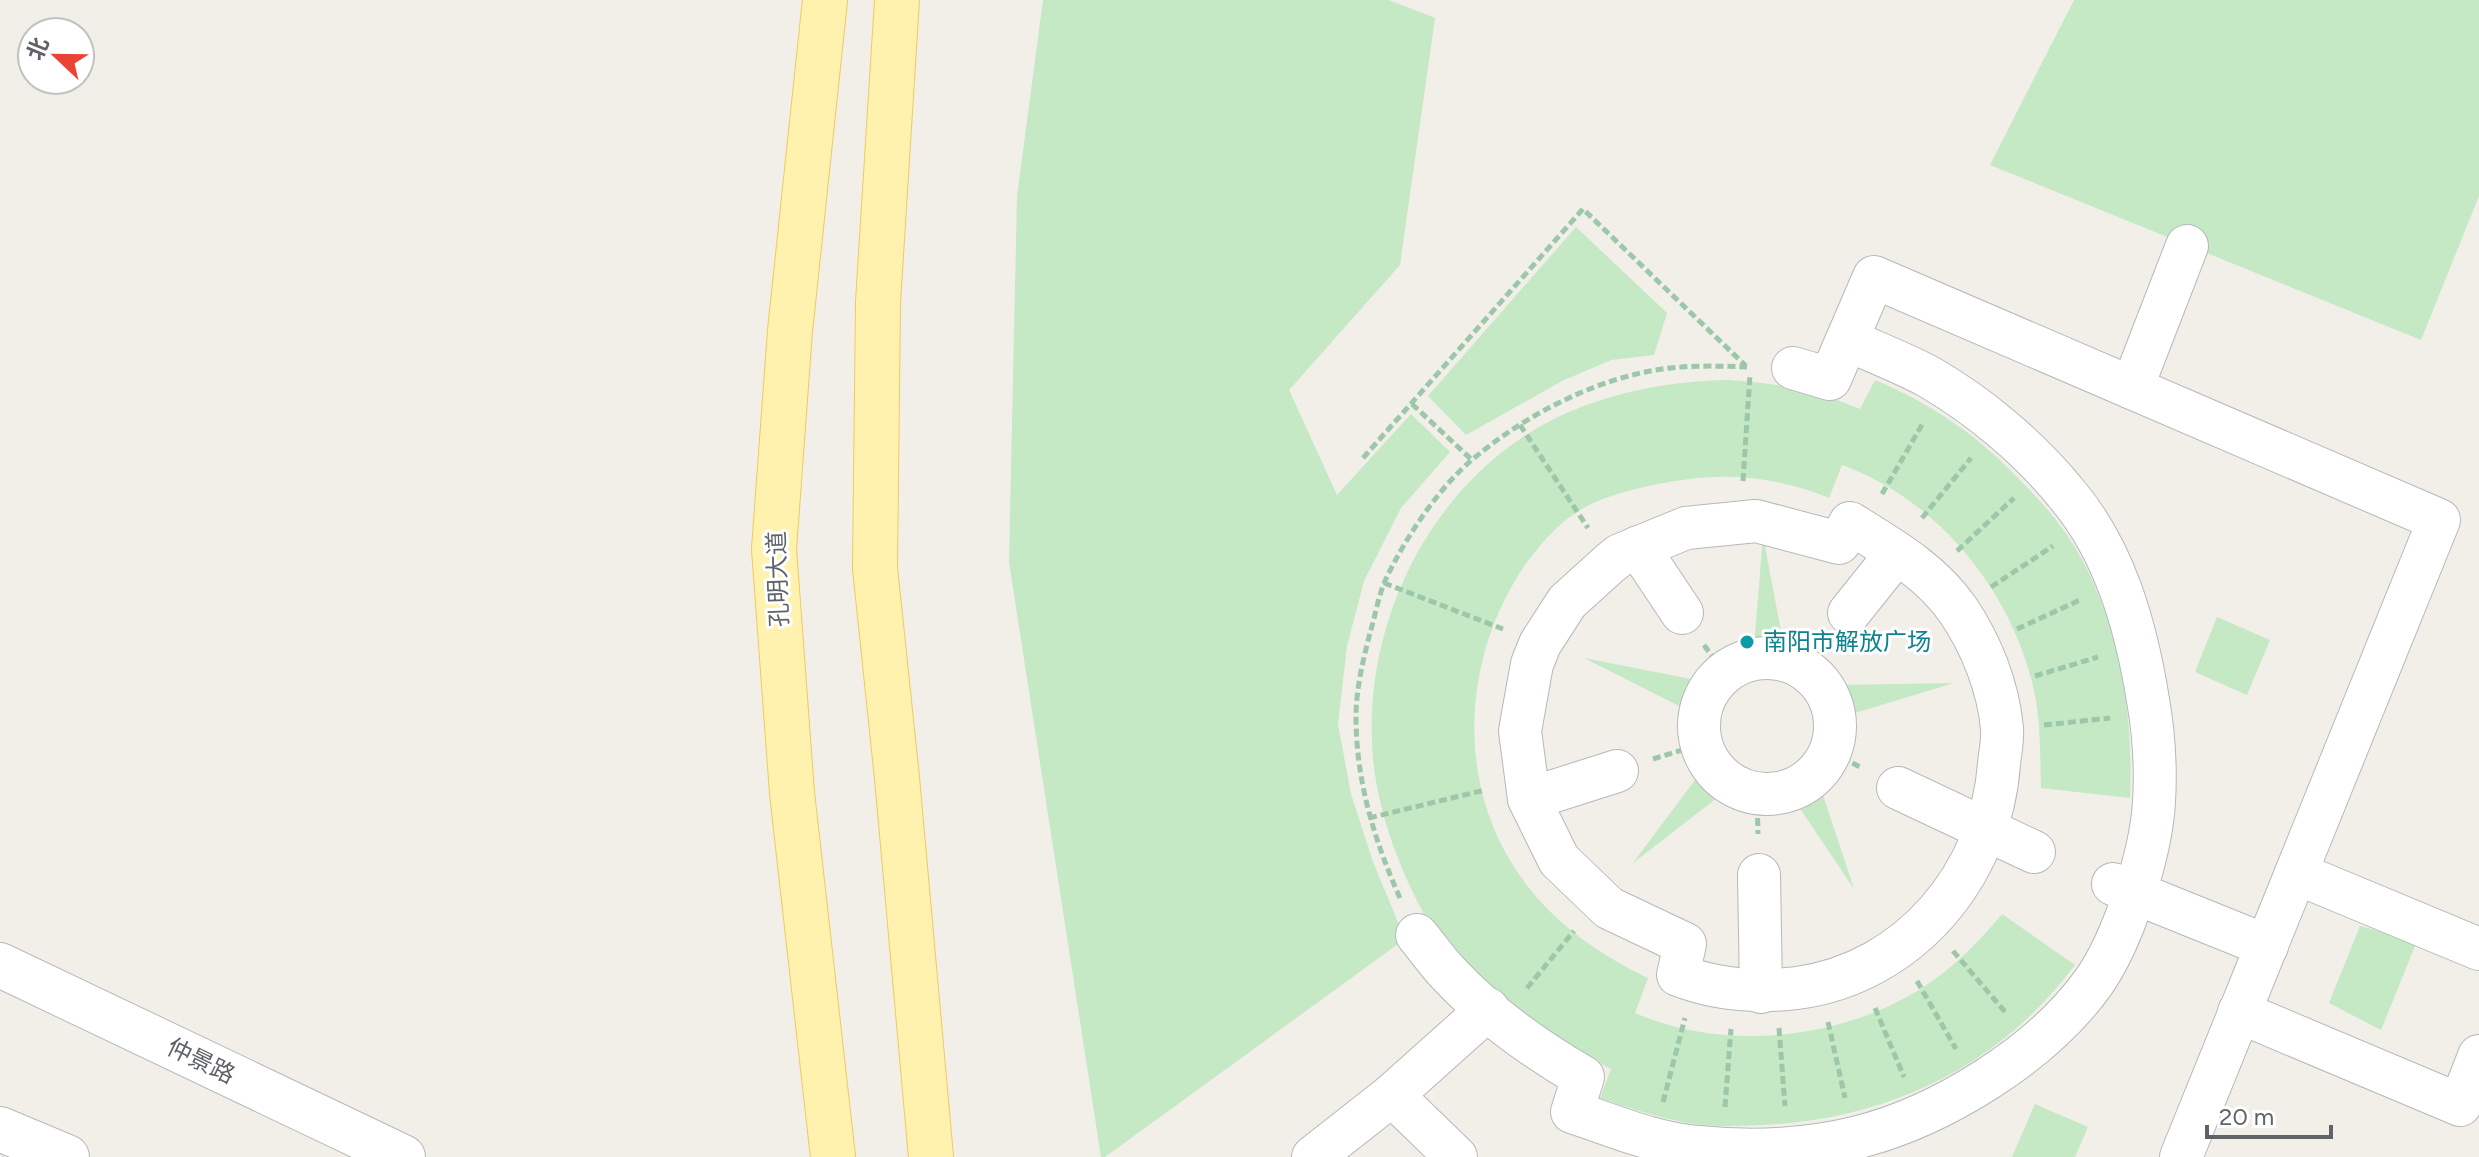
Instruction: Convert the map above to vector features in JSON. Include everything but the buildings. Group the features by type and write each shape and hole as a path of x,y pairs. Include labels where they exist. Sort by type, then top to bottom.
{"main road":[{"name":"孔明大道","path":"825,0 790,331 774,549 792,793 833,1157"},
{"path":"897,0 878,302 875,568 931,1157"},
{"name":"仲景路","path":"0,965 403,1157"},
{"path":"0,1129 67,1157"}],"street":[{"path":"2132,388 2187,246"},
{"path":"1793,368 1830,379 1874,277 2439,520 2181,1157"},
{"path":"1417,935 1449,974 1505,1002 1542,1053 1583,1077 1572,1112 1694,1147 1750,1149 1807,1146 1855,1138 1909,1120 1961,1094 2010,1063 2052,1029 2093,983 2120,934 2124,888 2154,805 2155,739 2128,606 2101,545 2067,493 2027,451 1988,418 1929,377 1848,340"},
{"path":"1756,521 1839,543 1850,523 1897,553 1921,569 1956,607 1978,644 1994,689 2002,730 1997,795 1968,872 1927,924 1898,950 1858,972 1818,985 1761,992 1733,989 1678,975 1685,944 1609,908 1559,860 1529,799 1520,731 1532,664 1540,644 1567,602 1620,555 1686,528 1756,521"},
{"path":"1638,547 1682,613"},
{"path":"1849,613 1897,553"},
{"path":"1529,799 1617,771"},
{"path":"1898,788 2034,852"},
{"path":"2296,873 2479,949"},
{"path":"1759,875 1761,992"},
{"path":"2124,888 2267,946"},
{"path":"1313,1157 1505,1002"},
{"path":"2239,1012 2460,1105 2479,1056"},
{"path":"1392,1095 1456,1157"}],"path":[{"path":"1363,458 1583,209 1747,367"},
{"path":"1417,935 1369,818 1361,780 1356,715 1364,657 1384,583 1427,510 1472,460 1520,425 1569,398 1617,380 1662,369 1793,368"},
{"path":"1743,476 1750,381"},
{"path":"1412,404 1472,460"},
{"path":"1887,484 1924,420"},
{"path":"1520,425 1578,511"},
{"path":"1926,513 1973,456"},
{"path":"1960,548 2015,497"},
{"path":"1991,586 2056,544"},
{"path":"1384,583 1493,624"},
{"path":"2015,630 2084,598"},
{"path":"2031,678 2102,656"},
{"path":"2039,725 2113,718"},
{"path":"1369,818 1482,790"},
{"path":"1505,1002 1572,933"},
{"path":"1961,959 2008,1016"},
{"path":"1921,989 1958,1053"},
{"path":"1877,1011 1905,1079"},
{"path":"1829,1027 1846,1100"},
{"path":"1660,1115 1683,1029"},
{"path":"1780,1034 1786,1109"},
{"path":"1724,1111 1730,1036"}],"green space":[{"path":"1043,0 1389,0 1435,18 1400,265 1289,390 1337,495 1411,414 1450,452 1401,508 1364,581 1347,646 1338,724 1351,794 1373,862 1405,939 1105,1157 1101,1157 1009,562 1017,196"},
{"path":"2074,0 2479,0 2479,196 2421,340 1990,165"},
{"path":"1576,227 1667,313 1654,355 1611,360 1562,381 1466,435 1428,396"},
{"path":"1728,380 1796,388 1860,409 1875,380 1914,398 1950,420 2000,460 2061,527 2085,564 2099,595 2119,661 2131,764 2130,798 2041,788 2034,691 2019,643 2004,610 1962,549 1936,522 1876,480 1842,465 1829,498 1791,485 1753,478 1695,478 1611,496 1587,506 1560,525 1519,574 1501,607 1487,643 1478,679 1474,717 1476,754 1482,792 1494,828 1524,881 1570,930 1607,956 1648,978 1635,1013 1706,1033 1781,1035 1819,1029 1890,1006 1922,988 1965,954 2002,914 2075,965 2045,1001 2012,1032 1937,1081 1896,1099 1853,1112 1808,1121 1728,1126 1671,1119 1600,1098 1611,1069 1564,1042 1485,987 1437,934 1409,884 1392,843 1376,779 1372,707 1379,657 1392,608 1413,562 1439,519 1471,480 1509,447 1552,420 1594,402 1638,390"},
{"path":"1763,536 1784,647 1754,648"},
{"path":"2217,617 2270,640 2247,695 2195,672"},
{"path":"1584,658 1696,680 1685,709"},
{"path":"1954,683 1845,716 1842,685"},
{"path":"1701,772 1722,794 1633,863"},
{"path":"1819,783 1854,889 1791,795"},
{"path":"2360,926 2417,941 2381,1030 2329,1003"},
{"path":"2035,1104 2088,1127 2075,1157 2012,1157"}],"place":[{"name":"南阳市解放广场","path":"1747,642"}]}
